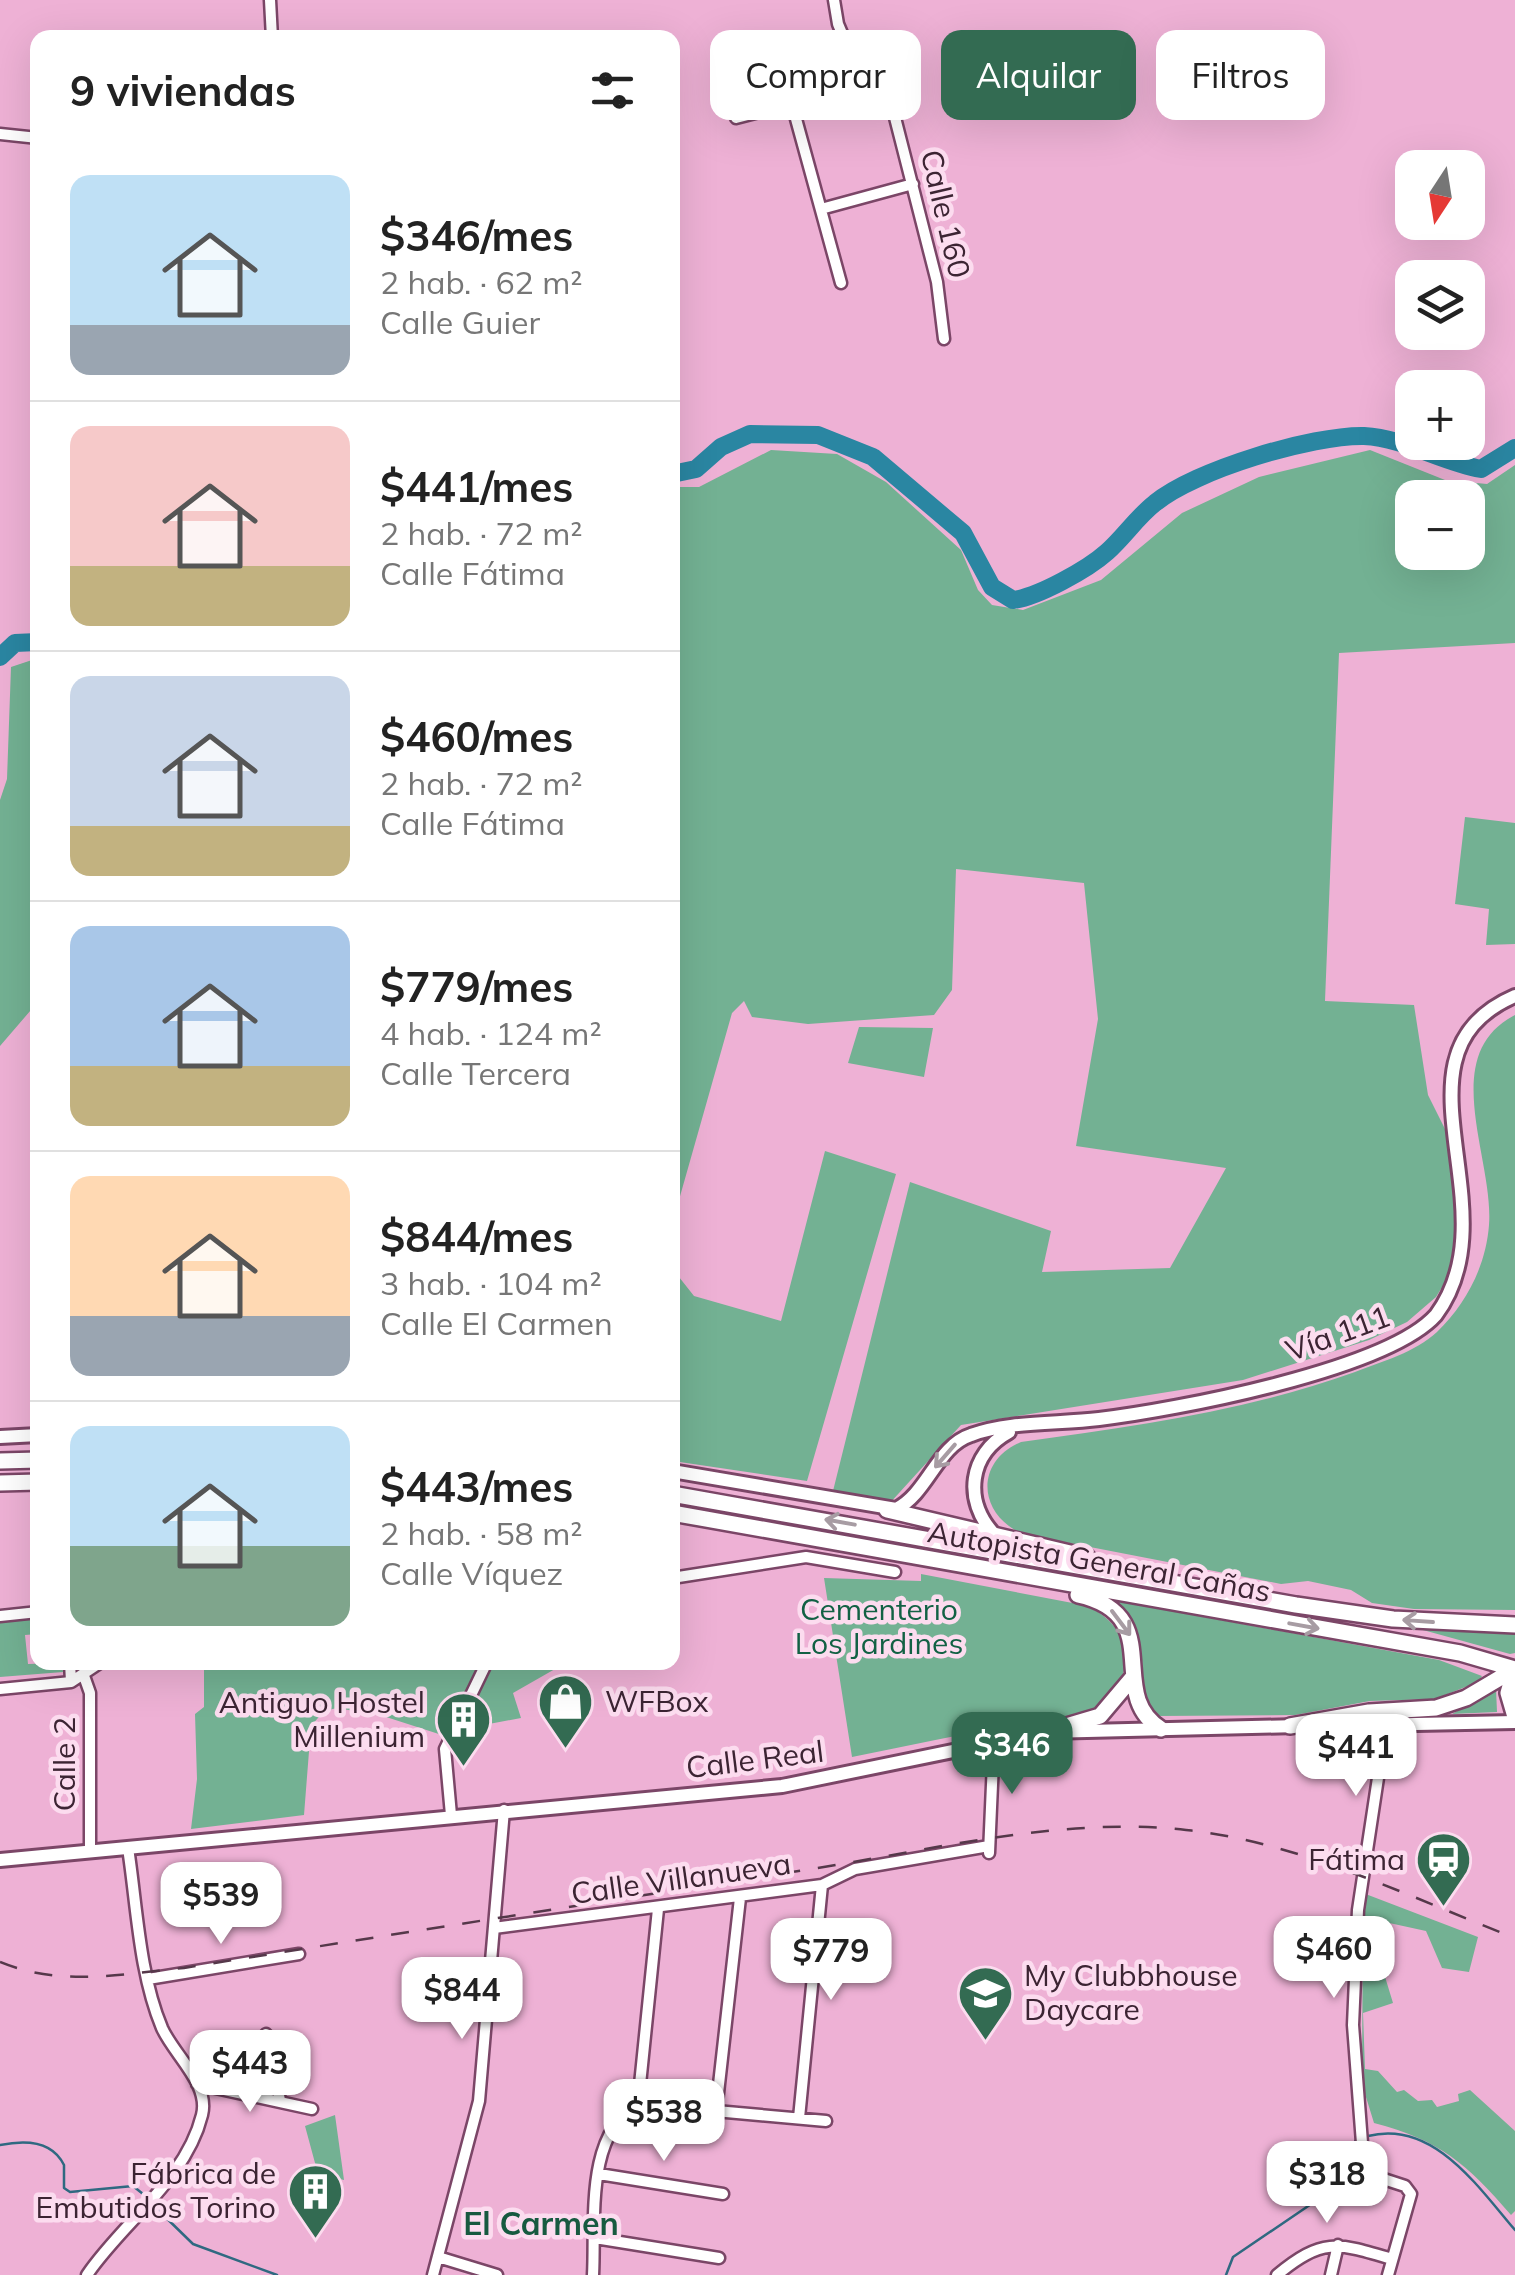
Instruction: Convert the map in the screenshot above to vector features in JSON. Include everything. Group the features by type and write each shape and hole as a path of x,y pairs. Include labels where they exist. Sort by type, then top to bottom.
{"highway":[{"path":"0,1461 30,1460"},
{"path":"0,1484 30,1482"},
{"path":"680,1495 1394,1619 1515,1625"},
{"path":"887,1510 1219,1590"},
{"name":"Autopista General Cañas","path":"680,1515 1444,1650 1515,1669"},
{"path":"898,1554 1089,1597 1105,1605 1118,1615 1130,1634 1135,1700 1150,1722 1161,1729"},
{"path":"1515,1669 1508,1693 1515,1720"},
{"path":"1290,1726 1369,1712 1436,1708 1466,1698 1515,1669"},
{"path":"1046,1732 1100,1716 1135,1674"}],"main road":[{"name":"Vía 111","path":"887,1510 908,1502 962,1438 1172,1409 1235,1396 1385,1349 1436,1316 1466,1268 1473,1240 1468,1166 1456,1105 1457,1062 1472,1024 1515,996"},
{"path":"994,1534 979,1515 973,1480 988,1447 1018,1428"},
{"path":"0,1437 30,1436"},
{"path":"680,1472 887,1510"},
{"name":"Calle Real","path":"0,1860 782,1786 994,1739 1046,1732 1515,1720"}],"street":[{"path":"270,0 272,30"},
{"name":"Calle 160","path":"834,0 838,24 850,50 890,98 937,282 944,339"},
{"path":"795,120 841,282"},
{"path":"0,134 30,137"},
{"path":"821,209 913,184"},
{"path":"680,1577 806,1557 895,1572"},
{"path":"0,1616 30,1613"},
{"name":"Calle 2","path":"70,1670 71,1682"},
{"path":"0,1689 71,1682 91,1670"},
{"path":"452,1815 445,1750 483,1670"},
{"name":"Calle 2","path":"84,1676 90,1694 90,1852"},
{"path":"1386,1725 1357,1929 1353,2025 1362,2143 1358,2166 1362,2175 1405,2186 1411,2194 1388,2275"},
{"name":"Calle Villanueva","path":"494,1928 740,1898 822,1885 856,1870 989,1850 994,1739"},
{"path":"433,2275 479,2101 504,1810"},
{"path":"87,2275 150,2203 196,2133 203,2104 197,2084 164,2031 148,1979 128,1848"},
{"path":"800,2118 822,1885"},
{"path":"716,2111 740,1898"},
{"path":"594,2275 599,2174 608,2136 638,2104 658,1909"},
{"path":"148,1979 300,1954"},
{"path":"266,2034 280,2100"},
{"path":"197,2084 312,2109"},
{"path":"638,2104 826,2121"},
{"path":"599,2174 723,2194"},
{"path":"595,2238 719,2258"},
{"path":"1277,2275 1307,2251 1338,2245 1392,2259"},
{"path":"1330,2275 1338,2245"},
{"path":"438,2257 496,2275"}],"green space":[{"path":"771,450 837,454 886,482 961,550 978,590 992,605 1023,610 1101,580 1182,513 1259,477 1370,450 1445,480 1395,480 1395,570 1485,570 1485,484 1515,465 1515,643 1339,653 1325,1001 1414,1005 1428,1095 1453,1145 1458,1261 1436,1297 1407,1322 1369,1340 1243,1380 961,1425 889,1504 833,1491 910,1182 1051,1231 1042,1272 1170,1268 1226,1168 1076,1146 1098,1019 1084,883 956,869 952,990 934,1015 808,1024 752,1017 744,1001 732,1013 680,1196 680,487 699,487"},
{"path":"30,661 30,1011 0,1046 0,800 7,779 11,667"},
{"path":"1465,817 1515,823 1515,944 1486,945 1489,909 1455,904"},
{"path":"1515,1015 1515,1610 1414,1609 1372,1603 1351,1590 1308,1581 1281,1584 1023,1534 997,1514 990,1502 989,1475 995,1462 1021,1442 1148,1423 1273,1397 1387,1360 1437,1332 1465,1297 1484,1255 1488,1198 1474,1081 1479,1055 1492,1033"},
{"path":"859,1027 933,1028 924,1077 848,1063"},
{"path":"825,1151 896,1174 807,1481 680,1462 680,1278 694,1296 781,1321"},
{"name":"Cementerio Los Jardines","path":"921,1574 1083,1605 1099,1613 1112,1623 1124,1645 1125,1663 1115,1690 1103,1705 1081,1717 1033,1721 852,1757 824,1578 921,1581"},
{"path":"1117,1601 1439,1660 1482,1676 1478,1682 1435,1699 1370,1701 1295,1715 1156,1716 1144,1694 1138,1635"},
{"path":"30,1619 30,1635 25,1635 30,1670 63,1672 0,1677 0,1622"},
{"path":"1423,1630 1515,1630 1515,1653 1510,1654"},
{"path":"204,1670 477,1670 445,1736 383,1716 337,1708 324,1711 311,1726 304,1815 191,1829 197,1779 195,1714 204,1707"},
{"path":"489,1670 553,1670 513,1693 521,1718 473,1727 464,1722"},
{"path":"1496,1689 1497,1712 1452,1714"},
{"path":"1363,1893 1478,1937 1469,1972 1442,1968 1426,1931 1371,1919 1369,1959 1379,1957 1393,2003 1363,2013 1365,2069 1378,2071 1397,2092 1404,2090 1418,2101 1432,2100 1437,2107 1459,2101 1458,2094 1470,2090 1515,2131 1515,2211 1511,2215 1451,2156 1417,2137 1374,2123 1362,2084"},
{"path":"335,2115 344,2180 318,2174 305,2126"}],"waterway":[{"path":"680,472 696,469 721,447 750,434 818,435 873,457 963,533 992,587 1013,600 1049,588 1099,559 1148,509 1173,491 1255,457 1315,441 1364,436 1394,441 1481,469 1515,448"},
{"path":"0,657 15,643 30,642"},
{"path":"1368,2136 1391,2133 1413,2137 1433,2147 1469,2177 1515,2230"},
{"path":"1226,2275 1233,2257 1320,2198 1356,2140"},
{"path":"0,2145 18,2142 45,2146 64,2165 64,2188 70,2192 133,2186 148,2198"},
{"path":"153,2205 193,2244 277,2275"}],"railway":[{"path":"0,1962 23,1970 68,1976 184,1968 998,1837 1139,1827 1229,1836 1271,1846 1354,1873 1515,1938"}],"place":[{"name":"WFBox","path":"566,1751"},
{"name":"Antiguo Hostel Millenium","path":"464,1769"},
{"name":"Fátima","path":"1444,1909"},
{"name":"My Clubbhouse Daycare","path":"985,2042"},
{"name":"Fábrica de Embutidos Torino","path":"315,2240"}],"district":[{"name":"El Carmen","path":"541,2224"}]}
